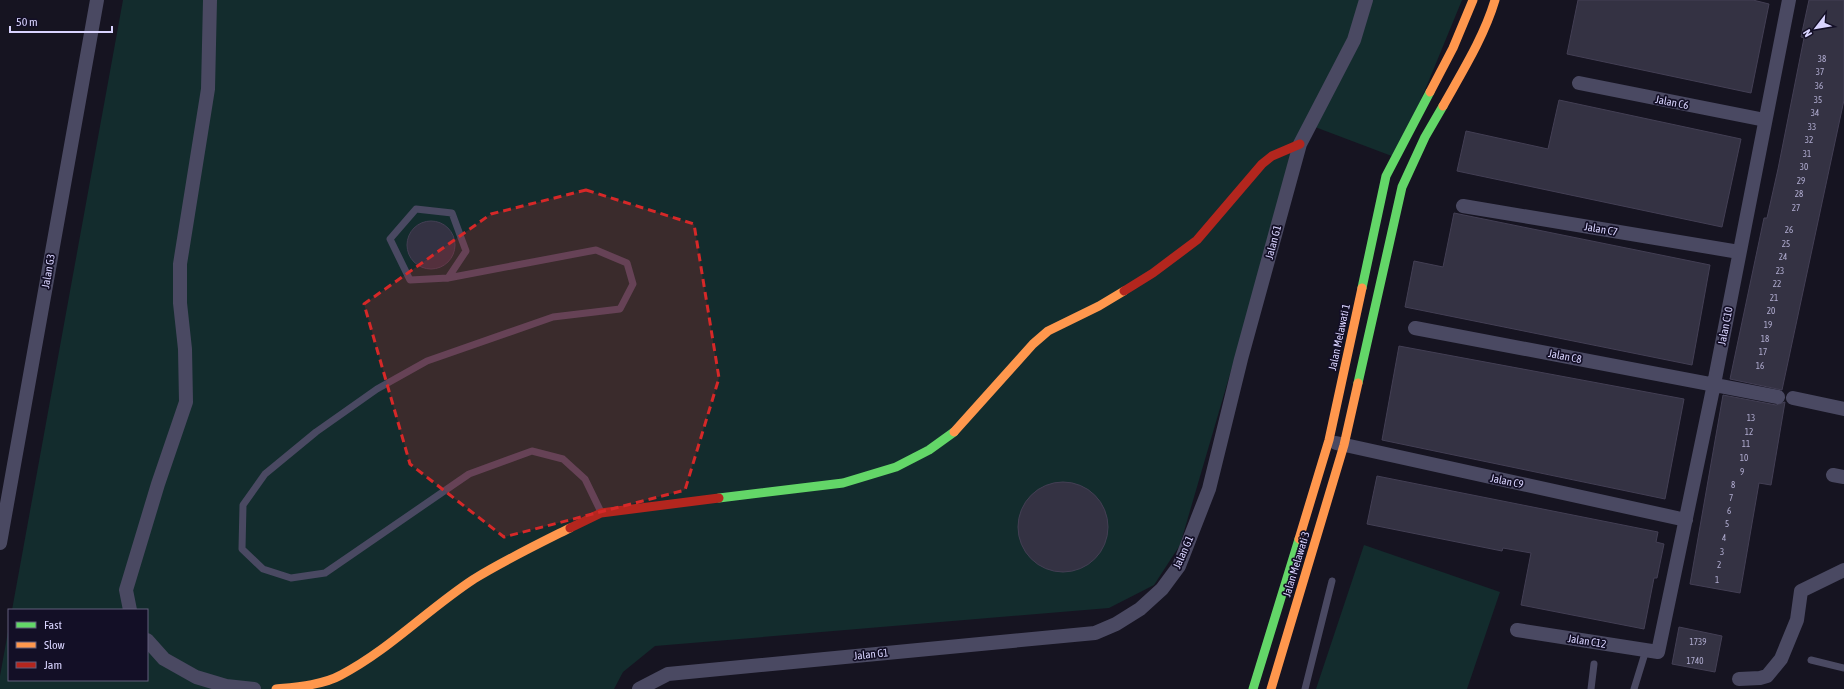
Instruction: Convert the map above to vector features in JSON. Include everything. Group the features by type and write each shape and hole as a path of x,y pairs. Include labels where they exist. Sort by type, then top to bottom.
{"street":[{"name":"Jalan G3","path":"0,543 97,0"},
{"path":"130,609 126,590 158,484 186,402 186,349 180,303 180,264 208,88 210,0"},
{"name":"Jalan G1","path":"640,689 668,674 1095,632 1116,624 1140,609 1162,589 1178,566 1209,488 1241,359 1300,144 1354,40 1366,0"},
{"name":"Jalan Melawati 1","path":"1253,689 1329,440 1386,176 1453,48 1473,0"},
{"path":"1344,445 1402,187 1424,137 1464,69 1490,17 1495,0"},
{"name":"Jalan C10","path":"1652,651 1686,520 1789,0"},
{"name":"Jalan C6","path":"1578,83 1765,120"},
{"path":"276,689 305,686 340,676 373,656 473,580 508,559 601,513 843,483 896,467 929,450 950,436 1033,344 1048,331 1100,306 1153,272 1190,245 1201,235 1262,164 1272,156 1300,144"},
{"name":"Jalan C7","path":"1463,206 1738,252"},
{"name":"Jalan C8","path":"1415,328 1778,397"},
{"path":"1793,398 1844,409"},
{"name":"Jalan C9","path":"1329,440 1344,445 1686,520"},
{"name":"Jalan Melawati 3","path":"1271,689 1344,445"},
{"path":"1739,679 1760,678 1767,676 1781,659 1797,620 1801,591 1844,570"},
{"name":"Jalan C12","path":"1517,630 1652,651"},
{"path":"148,641 164,659 196,677 226,686 254,689"}],"lane":[{"path":"448,278 466,251 452,213 416,209 390,239 410,280 448,278 596,250 627,263 632,284 620,309 553,317 427,361 377,389 316,432 266,474 243,505 242,549 263,569 292,578 325,574 469,474 532,451 563,459 585,479 601,513"},
{"path":"1305,689 1332,581"},
{"path":"1634,689 1652,651"},
{"path":"1811,660 1844,668"},
{"path":"1591,689 1594,664"}],"highlighted area":[{"path":"586,190 694,224 719,378 685,490 504,537 410,464 364,304 491,214"}],"green space":[{"path":"123,0 1462,0 1397,158 1315,127 1290,177 1237,350 1180,545 1154,585 1109,608 655,646 623,672 614,689 0,689 0,676 8,632 8,681 148,681 148,609 12,609"},
{"path":"1364,545 1500,592 1467,689 1316,689"}],"building":[{"path":"1578,0 1753,0 1769,4 1751,93 1567,54"},
{"path":"1809,0 1844,0 1844,100 1782,390 1730,379 1764,218 1767,218 1778,169 1804,38 1801,37"},
{"path":"1559,100 1741,139 1722,227 1457,171 1466,131 1548,149"},
{"path":"1454,213 1710,265 1692,365 1405,307 1414,261 1443,267"},
{"path":"431,221 440,223 448,228 453,236 455,245 453,254 448,262 440,267 431,269 422,267 414,262 409,254 407,245 409,236 414,228 422,223"},
{"path":"1399,346 1684,399 1665,499 1382,440"},
{"path":"1723,395 1776,405 1785,402 1771,485 1759,483 1740,593 1690,584"},
{"path":"1377,476 1658,532 1656,542 1664,544 1657,578 1654,578 1644,629 1521,605 1531,553 1503,548 1502,551 1367,524"},
{"path":"1054,482 1072,482 1088,489 1101,502 1108,518 1108,536 1101,552 1088,565 1072,572 1054,572 1038,565 1025,552 1018,536 1018,518 1025,502 1038,489"},
{"path":"1679,627 1722,636 1715,672 1672,664"}],"traffic: fast":[{"path":"1362,288 1386,176 1430,92"},
{"path":"1358,383 1402,187 1425,137 1443,106"},
{"path":"719,498 843,483 896,467 929,450 954,432"},
{"path":"1253,689 1299,539"}],"traffic: slow":[{"path":"1430,92 1453,48 1473,0"},
{"path":"1443,106 1479,41 1495,0"},
{"path":"1299,539 1329,440 1362,288"},
{"path":"954,432 1033,344 1048,331 1099,306 1124,291"},
{"path":"1271,689 1344,445 1358,383"},
{"path":"276,689 318,683 341,675 376,654 474,579 570,528"}],"traffic: jam":[{"path":"1124,291 1153,273 1197,240 1262,164 1272,156 1300,144"},
{"path":"570,528 601,513 719,498"}]}
